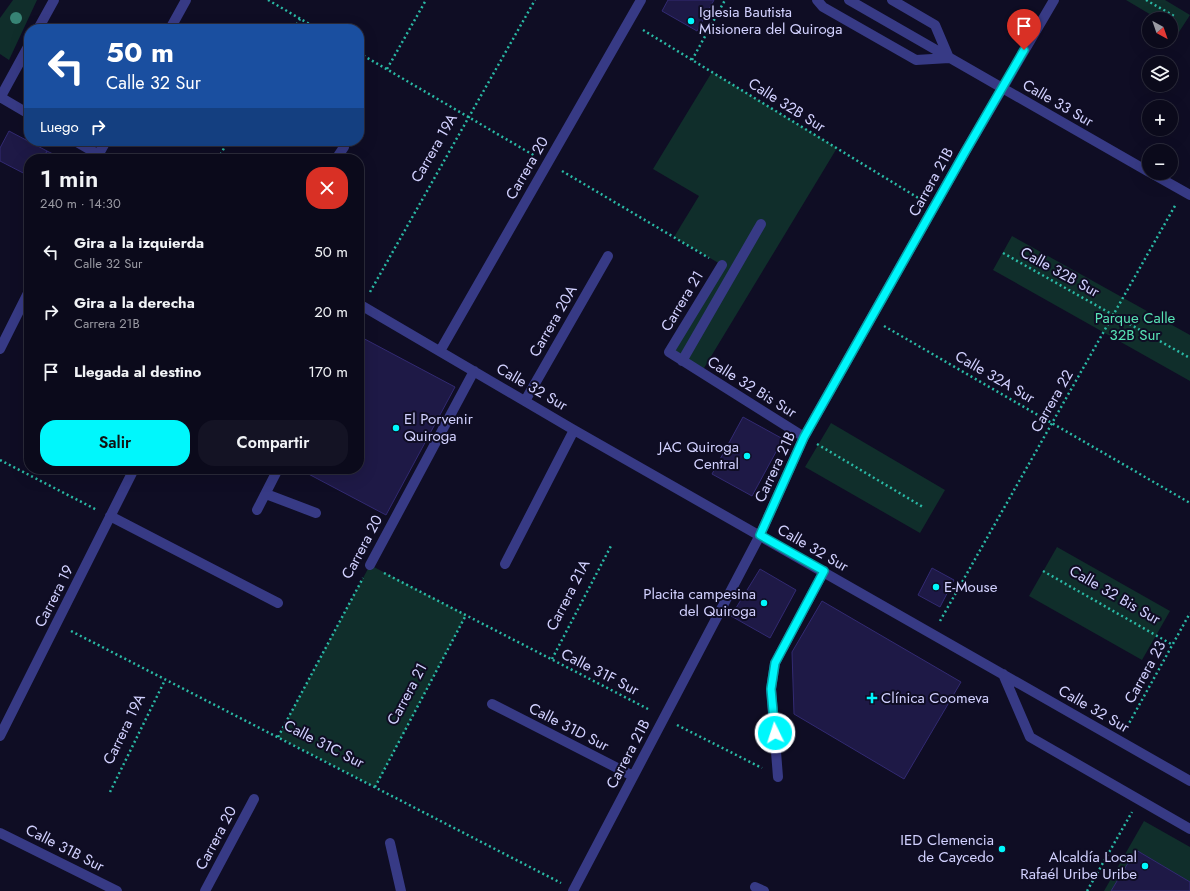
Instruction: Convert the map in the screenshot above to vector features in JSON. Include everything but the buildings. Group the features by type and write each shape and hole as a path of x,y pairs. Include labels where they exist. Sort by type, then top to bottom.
{"street":[{"path":"41,24 54,0"},
{"path":"173,24 186,0"},
{"name":"Carrera 20","path":"440,351 641,0"},
{"path":"817,0 823,8 916,60 950,58 935,26 892,0"},
{"name":"Calle 33 Sur","path":"849,0 1142,167"},
{"name":"Carrera 21B","path":"573,890 760,535 804,437 1002,88 1054,0"},
{"path":"24,54 0,97 24,111"},
{"path":"82,146 94,154"},
{"path":"339,154 344,147"},
{"name":"Calle 33 Sur","path":"1164,180 1187,193"},
{"path":"682,361 761,224"},
{"name":"Carrera 20A","path":"525,401 608,256"},
{"name":"Carrera 21","path":"669,352 722,265"},
{"path":"0,349 24,302"},
{"name":"Calle 32 Sur","path":"364,309 440,351 574,430 824,571 1190,781"},
{"name":"Calle 32 Bis Sur","path":"669,352 804,437"},
{"name":"Carrera 20","path":"370,565 474,371"},
{"path":"505,564 574,430"},
{"name":"Carrera 19","path":"0,736 131,474"},
{"path":"257,510 276,474"},
{"path":"266,494 316,513"},
{"path":"110,516 278,603"},
{"path":"778,777 771,689 775,663 824,571"},
{"path":"1003,674 1030,737 1190,829"},
{"name":"Calle 31D Sur","path":"492,704 633,776"},
{"name":"Carrera 20","path":"205,891 254,799"},
{"name":"Calle 31B Sur","path":"0,833 117,891"},
{"path":"390,844 401,891"}],"path":[{"path":"268,0 309,24"},
{"path":"387,70 426,0"},
{"name":"Carrera 19A","path":"364,300 535,0"},
{"path":"692,60 725,0"},
{"path":"1146,0 1167,12"},
{"path":"297,24 300,19"},
{"name":"Calle 32B Sur","path":"628,21 934,208"},
{"name":"Carrera 22","path":"933,634 1114,315 1187,193"},
{"name":"Calle 32B Sur","path":"1003,252 1190,358"},
{"name":"Calle 32A Sur","path":"871,319 1190,503"},
{"name":"Calle 32 Bis Sur","path":"804,437 923,507"},
{"path":"0,460 24,472"},
{"path":"28,474 110,516"},
{"name":"Carrera 21A","path":"552,659 612,544"},
{"name":"Calle 31F Sur","path":"370,565 778,777"},
{"name":"Carrera 20","path":"278,737 370,565"},
{"name":"Calle 32 Bis Sur","path":"1043,571 1173,645"},
{"name":"Carrera 23","path":"1120,741 1190,614"},
{"name":"Carrera 21","path":"375,787 466,615"},
{"name":"Calle 31C Sur","path":"57,624 573,890"},
{"name":"Carrera 19A","path":"110,792 165,680"},
{"path":"1087,891 1139,800"}],"green space":[{"path":"13,0 37,0 26,24 24,24 24,28 9,60 0,54 0,18"},
{"path":"1126,0 1165,0 1190,15 1179,32 1178,12 1146,12"},
{"path":"712,72 837,148 701,373 669,352 722,265 674,237 699,196 653,169"},
{"name":"Parque Calle 32B Sur","path":"1012,236 1190,335 1190,381 993,270"},
{"path":"831,423 945,490 920,533 805,467"},
{"path":"1057,547 1170,611 1142,660 1029,596"},
{"path":"370,565 466,615 375,787 278,737"},
{"path":"1144,821 1190,847 1190,891 1104,891"}],"place":[{"name":"Iglesia Bautista Misionera del Quiroga","path":"691,21"},
{"name":"El Porvenir Quiroga","path":"396,428"},
{"name":"JAC Quiroga Central","path":"747,456"},
{"name":"E-Mouse","path":"936,587"},
{"name":"Placita campesina del Quiroga","path":"764,603"},
{"name":"Clínica Coomeva","path":"872,698"},
{"name":"IED Clemencia de Caycedo","path":"1002,849"},
{"name":"Alcaldía Local Rafaél Uribe Uribe","path":"1145,866"}],"route":[{"path":"775,733 771,689 775,663 824,571 760,535 804,437 1024,50"}]}
